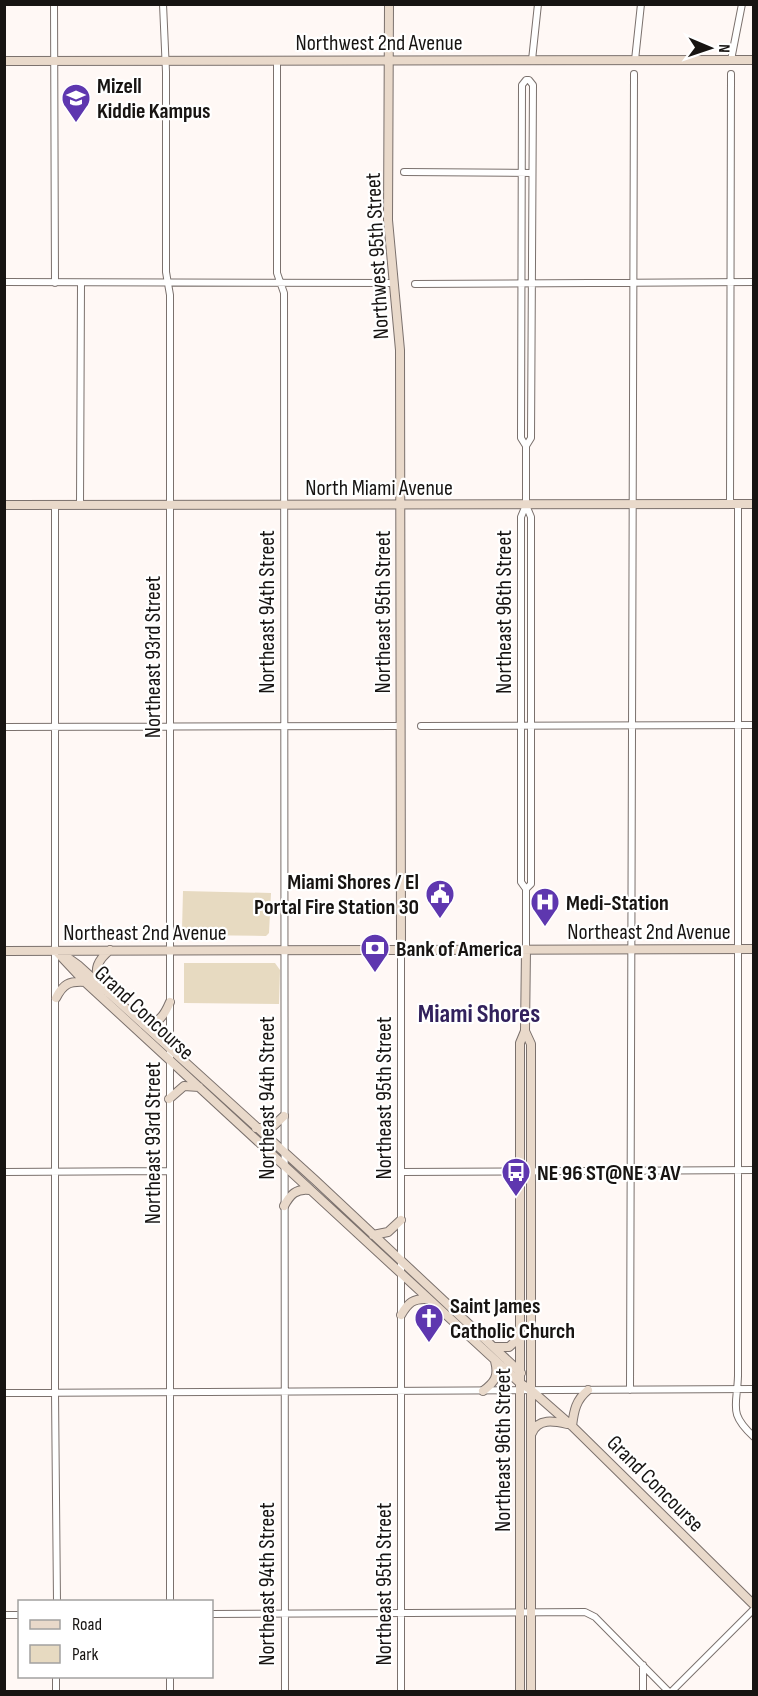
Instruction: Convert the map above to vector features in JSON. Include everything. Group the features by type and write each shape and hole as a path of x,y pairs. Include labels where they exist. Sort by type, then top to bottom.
{"street":[{"path":"54,4 55,283"},
{"name":"Northeast 93rd Street","path":"163,4 166,272 170,295 170,1600"},
{"name":"Northwest 95th Street","path":"389,4 388,220 400,337 400,505"},
{"path":"532,60 538,4"},
{"path":"635,60 641,4"},
{"path":"731,60 742,4"},
{"name":"Northeast 94th Street","path":"277,60 277,273 284,293 285,1692"},
{"name":"Northwest 2nd Avenue","path":"4,61 753,60"},
{"path":"630,1390 634,74"},
{"path":"731,74 731,282 738,725 737,1389 735,1412 742,1427 753,1437"},
{"path":"526,446 531,438 533,85 532,82 526,80 522,85 521,438 526,446 526,505"},
{"path":"404,172 532,173"},
{"path":"4,282 394,283"},
{"path":"415,284 753,282"},
{"path":"80,505 81,283"},
{"name":"North Miami Avenue","path":"4,506 753,504"},
{"path":"55,505 57,1600"},
{"name":"Northeast 95th Street","path":"400,505 401,1692"},
{"name":"Northeast 96th Street","path":"520,1692 520,1043 525,1031 526,949 526,889 521,882 521,517 526,505"},
{"name":"Northeast 96th Street","path":"526,505 531,517 531,884 526,889"},
{"path":"421,726 753,725"},
{"path":"4,727 400,726"},
{"name":"Northeast 2nd Avenue","path":"4,951 753,949"},
{"path":"101,986 96,974 97,965 110,950"},
{"name":"Grand Concourse","path":"56,951 85,982 495,1360 520,1386 531,1390"},
{"name":"Grand Concourse","path":"56,951 74,962 143,1024 520,1371 531,1390 572,1426 753,1607"},
{"path":"56,998 64,985 75,981 85,982"},
{"path":"143,1024 159,1020 170,1002"},
{"name":"Northeast 96th Street","path":"525,1031 531,1044 531,1692"},
{"path":"169,1099 184,1086 199,1087"},
{"path":"256,1128 272,1128 284,1116"},
{"path":"401,1172 753,1170"},
{"path":"4,1172 169,1171"},
{"path":"284,1206 293,1193 298,1190 310,1190"},
{"path":"373,1234 388,1232 400,1220"},
{"path":"401,1316 409,1302 428,1299"},
{"path":"494,1347 509,1347 520,1337"},
{"path":"483,1391 496,1379 495,1360"},
{"path":"4,1393 483,1391 520,1386"},
{"path":"531,1390 753,1389"},
{"path":"531,1436 533,1429 542,1422 558,1422 572,1426 578,1400 588,1390"},
{"path":"213,1614 585,1612 595,1617 670,1692 753,1607"},
{"path":"643,1664 643,1692"}],"green space":[{"path":"183,891 271,893 269,933 266,936 189,935 182,930"},
{"path":"184,963 275,963 280,970 279,1004 184,1003"}],"place":[{"name":"Mizell Kiddie Kampus","path":"76,124"},
{"name":"Miami Shores / El Portal Fire Station 30","path":"440,920"},
{"name":"Medi-Station","path":"545,928"},
{"name":"Bank of America","path":"375,974"},
{"name":"NE 96 ST@NE 3 AV","path":"516,1198"},
{"name":"Saint James Catholic Church","path":"429,1344"}],"district":[{"name":"Miami Shores","path":"479,1013"}]}
